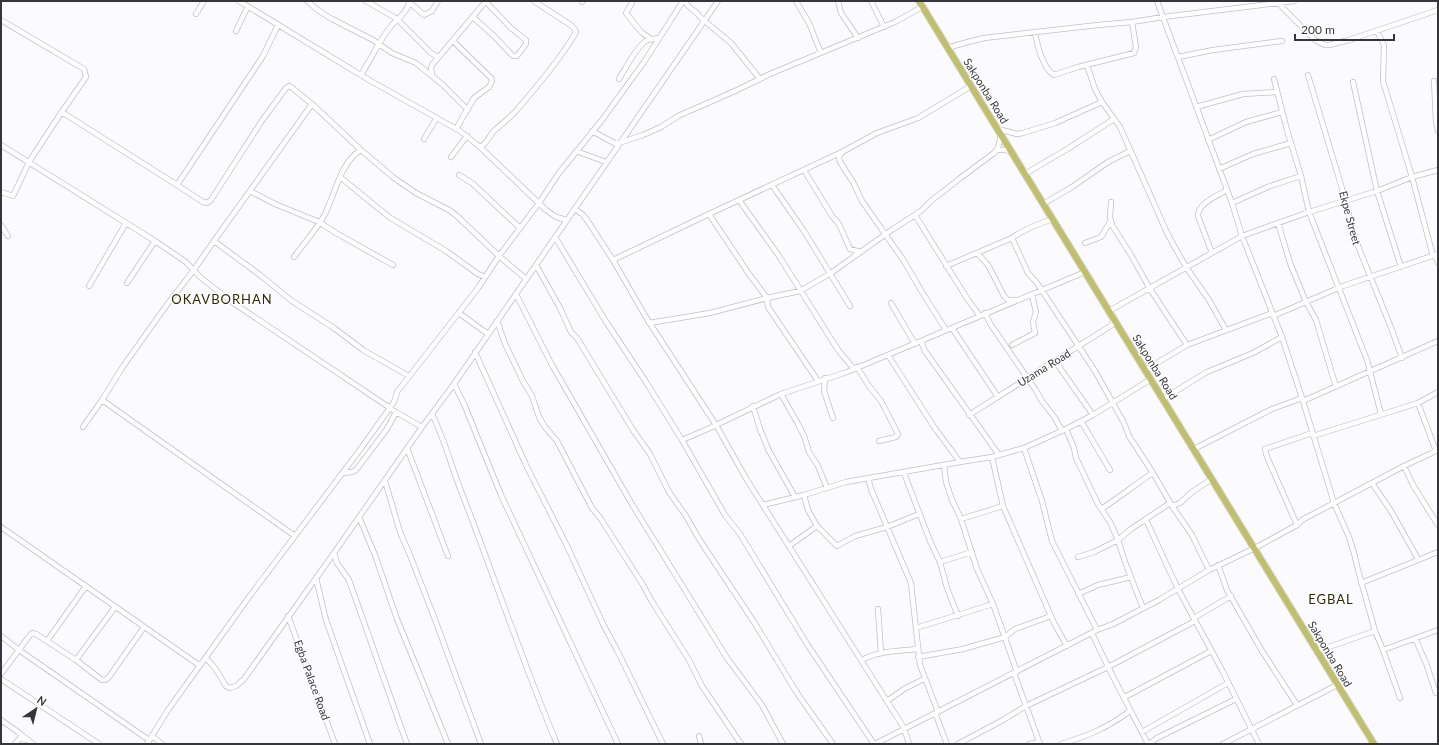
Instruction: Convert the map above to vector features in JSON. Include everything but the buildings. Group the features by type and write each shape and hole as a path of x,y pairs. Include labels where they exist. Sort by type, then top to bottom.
{"main road":[{"name":"Sakponba Road","path":"919,1 1374,744"}],"street":[{"path":"196,14 204,1"},
{"path":"240,1 361,75 467,136 539,203 556,217 567,220"},
{"path":"307,1 325,16 392,53 416,63 432,75 468,110"},
{"path":"366,1 397,19 431,53 438,57"},
{"path":"361,75 378,44 390,27 408,7 409,1"},
{"path":"409,1 424,15 432,11 438,1"},
{"path":"432,75 431,68 438,57 486,1 511,28 526,40 526,44 517,56 513,56 473,17"},
{"path":"480,147 493,132 514,113 536,88 558,60 575,34 576,31 572,26 534,1"},
{"path":"149,740 168,710 249,597 343,473 394,402 397,392 478,288 499,256 539,203 559,173 644,62 684,1 687,6 698,13 700,17 731,43 760,79"},
{"path":"206,658 215,668 226,686 230,688 236,686 244,679 454,384 718,1"},
{"path":"796,1 808,23 821,53"},
{"path":"838,1 841,12 858,38"},
{"path":"871,1 884,27"},
{"path":"1156,1 1232,203 1242,236 1282,337 1303,400 1334,503 1349,538 1375,631 1400,698"},
{"path":"947,48 974,40 1132,22 1294,1"},
{"path":"632,3 626,13 641,32 650,39"},
{"path":"1278,3 1315,40 1325,45 1342,42 1438,10"},
{"path":"236,31 248,6"},
{"path":"592,131 613,143 619,144 649,132 678,116 760,79 884,27 922,7"},
{"path":"1,20 84,69 86,77 29,162 13,196 1,192"},
{"path":"1035,33 1039,52 1051,74 1054,75 1069,69 1134,53 1136,47 1132,22"},
{"path":"177,185 263,56 278,25"},
{"path":"1377,30 1384,45 1383,81 1438,263"},
{"path":"619,79 641,45 646,40 659,38"},
{"path":"453,41 491,78 492,81 488,87 474,98 456,129"},
{"path":"1178,57 1282,41"},
{"path":"1087,65 1102,102 1120,127 1168,235 1186,267 1209,300 1226,330"},
{"name":"Ekpe Street","path":"1308,75 1356,241 1402,358"},
{"path":"1274,79 1276,92 1301,176 1308,212 1362,347 1381,414"},
{"path":"1434,81 1436,122 1438,131"},
{"path":"1353,82 1377,191 1401,266"},
{"path":"61,113 114,144 203,202 207,203 211,200 261,122 289,86 312,104 361,150 394,178 416,193 449,210 457,216 499,256 526,278"},
{"path":"613,260 877,134 918,118 971,86"},
{"path":"1196,107 1243,94 1276,92"},
{"path":"997,150 999,132 1017,134 1023,133 1055,123 1102,102"},
{"path":"83,427 124,365 166,306 194,271 312,104"},
{"path":"1208,140 1246,122 1282,112"},
{"path":"424,139 436,119"},
{"path":"1025,174 1114,119"},
{"path":"451,157 467,136"},
{"path":"1219,169 1253,154 1291,142"},
{"path":"1,145 155,240 186,262 194,271 239,306 396,412 422,427"},
{"path":"649,323 710,314 767,298 800,291 831,273 921,211 953,183 997,150 1001,149 1009,151"},
{"path":"294,257 324,214 347,164 355,153 361,150"},
{"path":"576,151 606,162"},
{"path":"1043,204 1072,187 1108,162 1130,151"},
{"path":"842,152 840,162 853,182 862,201 904,261 946,330"},
{"path":"804,170 832,216 839,224 850,249 861,252"},
{"path":"1109,311 1242,236 1308,212 1377,191 1412,177 1438,170"},
{"path":"459,175 472,183 520,228"},
{"path":"1232,203 1270,186 1301,176"},
{"path":"340,177 389,218 446,251 478,274 485,277"},
{"path":"772,185 831,273 850,306"},
{"path":"1212,253 1198,216 1198,212 1207,202 1227,190"},
{"path":"250,191 275,204 319,222 393,265"},
{"path":"739,200 779,256 838,350 855,368 881,401 898,434 896,437 879,441"},
{"path":"1085,243 1101,236 1110,222 1111,202"},
{"path":"575,209 587,220 613,260 649,323 716,425 747,480 843,634 862,660 904,728 909,744"},
{"path":"709,214 767,298 766,304 818,381"},
{"path":"915,215 946,266 980,316"},
{"path":"946,266 1012,238 1024,230 1053,219"},
{"path":"1110,222 1150,289 1187,345"},
{"path":"89,286 126,223"},
{"path":"1278,223 1290,262 1306,302 1316,320 1336,387"},
{"path":"1,226 8,236"},
{"path":"555,237 605,320 682,440 725,515 740,534 807,644 875,744 904,728 1113,624 1178,589 1218,565 1254,548 1297,525 1302,520 1437,450 1418,403"},
{"path":"1012,238 1028,273 1034,279 1095,371 1124,423 1129,436 1192,535 1209,570"},
{"path":"127,283 155,240"},
{"path":"214,241 292,302 334,328 363,350 409,376"},
{"path":"977,253 988,265 1004,296 1008,300 1019,301"},
{"path":"1145,370 1187,345 1306,302 1338,288 1435,255"},
{"path":"536,265 560,308 571,332 583,347 633,430 650,454 669,492 762,634 797,693 833,744"},
{"path":"682,440 781,394 888,355 985,313 1042,292 1086,272"},
{"path":"516,294 552,365 640,517 727,658 762,705 783,744"},
{"path":"1012,345 1035,333 1034,322 1036,312 1032,295"},
{"path":"890,303 915,344"},
{"path":"459,313 488,334"},
{"path":"985,313 991,325 1047,409 1064,430 1074,448 1076,458 1118,540 1143,608"},
{"name":"Uzama Road","path":"969,415 1112,326 1114,319"},
{"path":"497,321 506,346 532,396 539,417 557,442 592,508 601,519 643,585 689,660 702,686 740,744"},
{"path":"952,328 998,397"},
{"path":"1163,399 1207,372 1253,353 1282,337"},
{"path":"923,340 922,344 925,351 998,455"},
{"path":"1194,449 1262,414 1336,387 1438,341"},
{"path":"475,352 526,465 663,744"},
{"path":"888,355 934,427 960,462"},
{"path":"1056,361 1093,415"},
{"path":"825,378 824,391 830,412 834,418"},
{"path":"763,505 868,478 992,457 1024,448 1082,421 1151,379"},
{"path":"454,384 464,404 504,502 618,744"},
{"path":"1297,525 1267,457 1265,449 1418,403 1438,392"},
{"path":"781,394 798,424 809,452 818,466 828,488"},
{"path":"102,400 295,536"},
{"path":"753,406 760,430 769,451 795,497"},
{"path":"343,473 356,470 386,429 396,412"},
{"path":"432,414 490,564 537,696 557,744"},
{"path":"1082,421 1110,470"},
{"path":"407,448 448,556"},
{"path":"1024,448 1042,501 1052,541 1095,632 1108,667 1149,744 1157,738 1236,699"},
{"path":"992,457 1003,506 1051,616 1067,646"},
{"path":"944,465 950,494 961,519 977,569 993,604 1005,637 1026,706 1040,743 1029,744"},
{"path":"1404,466 1413,485 1438,525"},
{"path":"904,473 930,541 940,562 947,588 958,616"},
{"path":"1101,509 1153,473"},
{"path":"868,478 871,489 911,583 918,657 924,680 947,744"},
{"path":"1078,557 1094,552 1118,540 1131,529 1171,504 1180,503 1192,492 1212,479"},
{"path":"384,481 400,532 410,554 481,744"},
{"path":"1372,483 1391,511 1418,559"},
{"path":"804,495 808,510 817,526 837,546 855,536 888,527 920,514"},
{"path":"961,519 1003,506"},
{"path":"359,517 375,555 400,626 448,744"},
{"path":"1146,520 1178,589 1211,650 1258,744"},
{"path":"789,546 817,526"},
{"path":"1,527 200,665"},
{"path":"940,562 972,552"},
{"path":"1361,583 1438,552"},
{"path":"334,553 337,563 349,580 407,744"},
{"path":"1218,565 1225,586 1262,651 1297,705"},
{"path":"1078,594 1098,585 1131,577"},
{"path":"316,578 326,620 370,744"},
{"path":"47,640 86,586"},
{"path":"958,744 1026,706 1108,667 1194,619 1231,596"},
{"path":"916,628 993,604"},
{"path":"76,660 115,606"},
{"path":"878,609 881,653"},
{"name":"Egba Palace Road","path":"288,616 335,744"},
{"path":"918,657 963,649 1005,637 1015,629 1051,616"},
{"path":"1,674 32,633 47,640 102,680 105,680 109,677 144,627"},
{"path":"1383,650 1438,630"},
{"path":"1317,651 1375,631"},
{"path":"1,636 149,740 162,744"},
{"path":"1415,638 1426,663 1436,693"},
{"path":"862,660 881,653 917,649"},
{"path":"1124,697 1211,650"},
{"path":"1,679 99,744"},
{"path":"887,701 904,689 924,680"},
{"path":"1142,732 1228,683"},
{"path":"1223,744 1337,685"},
{"path":"1061,744 1076,742 1101,730 1130,710"},
{"path":"1,720 33,744"},
{"path":"699,736 702,744"},
{"path":"15,744 20,738 33,744"}],"district":[{"name":"OKAVBORHAN","path":"222,299"},
{"name":"EGBAL","path":"1331,599"}]}
